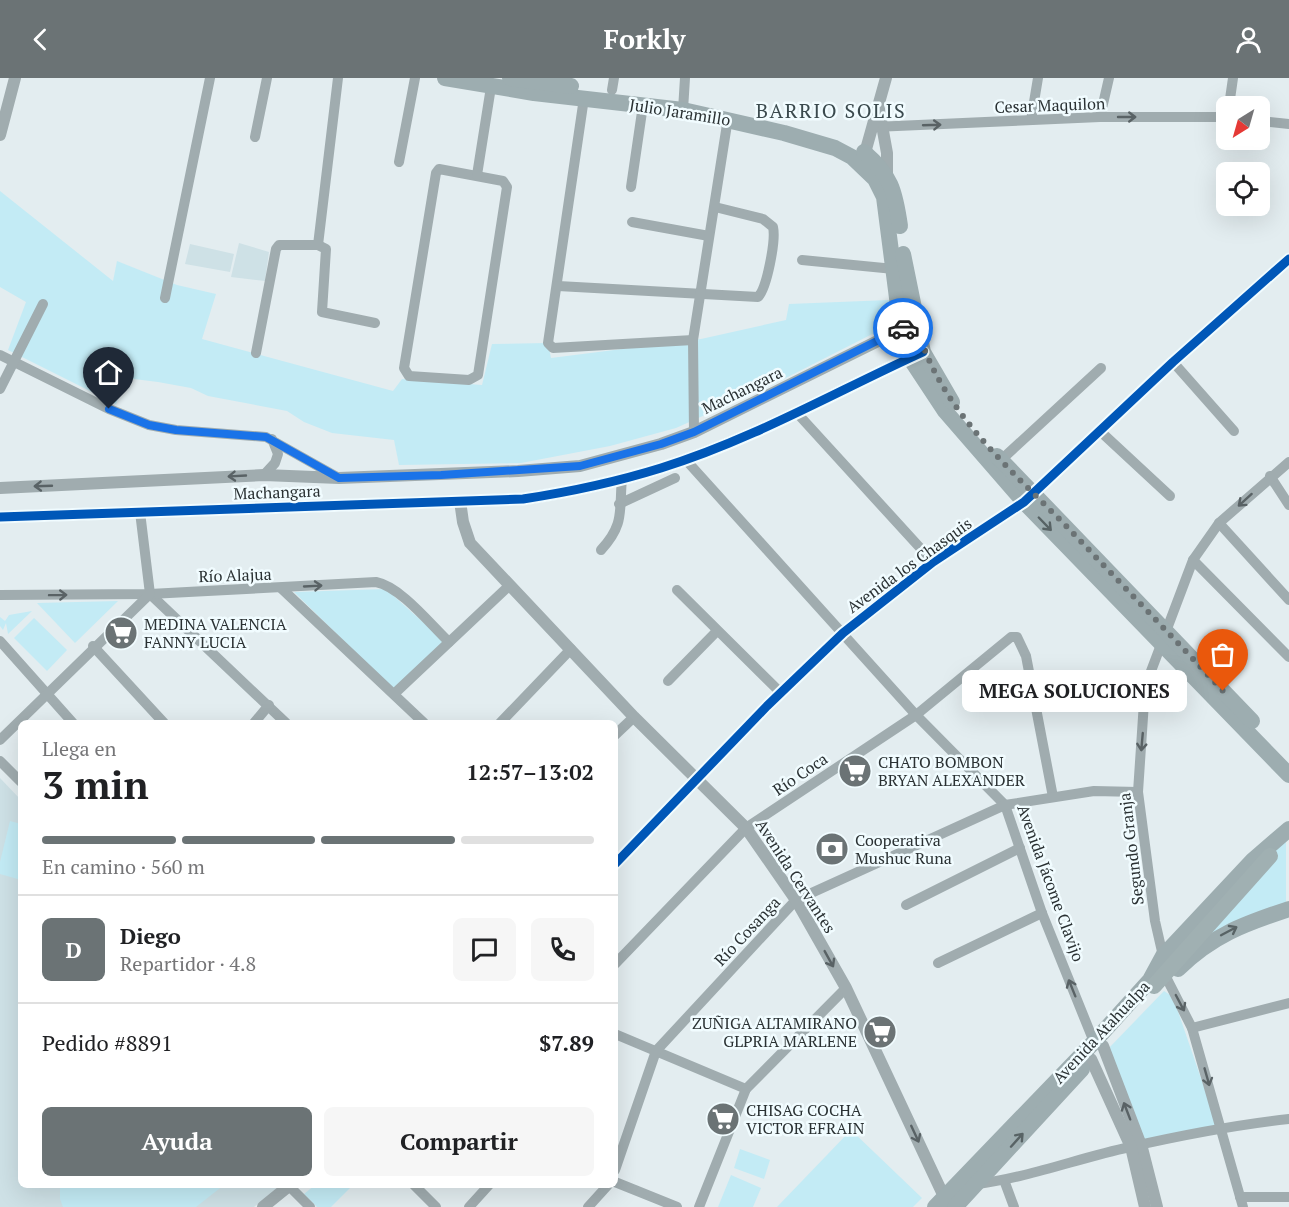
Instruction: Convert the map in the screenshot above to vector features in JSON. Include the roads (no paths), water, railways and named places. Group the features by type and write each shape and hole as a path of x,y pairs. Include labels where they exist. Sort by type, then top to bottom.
{"highway":[{"path":"1157,982 1268,854"}],"main road":[{"name":"Julio Jaramillo","path":"445,78 491,87 643,105 683,105 745,111 803,127 863,159 883,180 897,203 908,326"},
{"name":"Julio Jaramillo","path":"510,78 613,84 835,148 863,159"},
{"name":"Julio Jaramillo","path":"883,180 894,269 908,326 917,355 945,411 1164,638 1289,775"},
{"name":"Julio Jaramillo","path":"917,355 1029,498"},
{"name":"Julio Jaramillo","path":"1164,638 1289,760"},
{"name":"Avenida Atahualpa","path":"1157,982 1163,956 1253,860 1289,829"},
{"name":"Avenida Atahualpa","path":"945,1205 1157,982 1215,938 1235,927 1289,909"},
{"name":"Avenida Atahualpa","path":"945,1205 978,1184 1091,1059 1098,1044"}],"street":[{"path":"0,135 15,78"},
{"path":"165,298 210,78"},
{"path":"255,137 267,78"},
{"path":"318,245 338,78"},
{"path":"399,162 415,78"},
{"path":"683,105 685,78"},
{"path":"883,180 879,108 886,78"},
{"path":"1031,120 1038,78"},
{"path":"1100,117 1109,78"},
{"path":"1230,96 1233,78"},
{"path":"477,175 491,87"},
{"path":"584,98 549,343 553,348 693,340"},
{"path":"631,187 643,105"},
{"name":"Cesar Maquilon","path":"879,127 1100,117 1216,117"},
{"path":"694,432 693,340 728,118"},
{"path":"1270,122 1289,124"},
{"path":"863,159 879,127"},
{"path":"439,169 477,175 506,183 478,375 475,379 409,376 405,373 404,368 434,184 439,169"},
{"path":"558,286 758,297 764,290 774,238 773,227 765,220 715,207"},
{"path":"632,222 709,236"},
{"path":"256,353 276,249 279,245 318,245 326,249 322,312 375,322"},
{"path":"802,260 894,269"},
{"name":"Avenida los Chasquis","path":"618,861 696,778 843,633 933,562 1029,498 1173,363 1288,260"},
{"path":"0,389 43,304"},
{"name":"Machangara","path":"0,488 264,475 339,478 422,476 580,466 661,444 694,432 908,326"},
{"path":"0,355 109,409 149,425 176,430 272,438 339,478"},
{"name":"Machangara","path":"0,517 523,499 566,492 685,459 797,412 917,355"},
{"path":"1173,363 1234,431"},
{"path":"1001,460 1101,368"},
{"path":"797,412 933,562"},
{"path":"1101,432 1170,496"},
{"path":"264,475 275,463 278,454 272,438"},
{"name":"Avenida Jácome Clavijo","path":"685,459 916,715 1005,805 1042,913 1098,1044 1157,1207"},
{"name":"Segundo Granja","path":"1163,956 1155,921 1138,792 1145,687 1193,560 1219,523 1270,476 1289,462"},
{"path":"1270,476 1289,505"},
{"path":"601,550 616,534 619,524 622,478"},
{"path":"619,504 675,478"},
{"name":"Avenida Cervantes","path":"460,501 463,522 470,543 634,717 746,828 796,900 846,988 945,1205"},
{"path":"140,512 150,594 283,720"},
{"path":"1219,523 1289,600"},
{"path":"1193,560 1289,657"},
{"name":"Río Alajua","path":"0,595 150,594 376,582 386,584 449,642"},
{"path":"394,694 510,585"},
{"path":"281,588 421,720"},
{"path":"677,590 781,693"},
{"path":"20,720 93,646 150,594"},
{"path":"668,681 717,631"},
{"name":"Río Coca","path":"618,961 746,828 916,715 1011,638 1017,637 1021,641 1029,666 1053,797"},
{"path":"0,641 70,720"},
{"path":"93,646 161,720"},
{"path":"503,720 571,649"},
{"path":"256,720 269,705"},
{"path":"618,732 634,717"},
{"path":"0,740 18,722"},
{"path":"0,761 18,779"},
{"name":"Río Cosanga","path":"618,1161 656,1051 796,900 1005,805 1094,791 1138,792"},
{"path":"906,905 1020,848"},
{"path":"938,963 1042,913"},
{"path":"1157,982 1192,1028 1222,1127 1241,1202 1289,1197"},
{"path":"699,1207 746,1089 846,988"},
{"path":"1192,1028 1289,1003"},
{"path":"618,1035 746,1089"},
{"name":"Avenida Jácome Clavijo","path":"1091,1059 1136,1146 1145,1207"},
{"path":"978,1184 1004,1180 1136,1146 1222,1127 1289,1119"},
{"path":"1004,1180 1014,1207"},
{"path":"618,1183 677,1207"},
{"path":"263,1207 285,1188"},
{"path":"292,1188 310,1207"},
{"path":"417,1188 436,1207"},
{"path":"470,1207 486,1188"},
{"path":"588,1207 605,1188"}],"place":[{"name":"MEDINA VALENCIA FANNY LUCIA","path":"121,633"},
{"name":"MEGA SOLUCIONES","path":"1223,691"},
{"name":"CHATO BOMBON BRYAN ALEXANDER","path":"855,771"},
{"name":"Cooperativa Mushuc Runa","path":"832,849"},
{"name":"ZUÑIGA ALTAMIRANO GLPRIA MARLENE","path":"880,1032"},
{"name":"CHISAG COCHA VICTOR EFRAIN","path":"723,1119"}],"district":[{"name":"BARRIO SOLIS","path":"831,110"}]}
